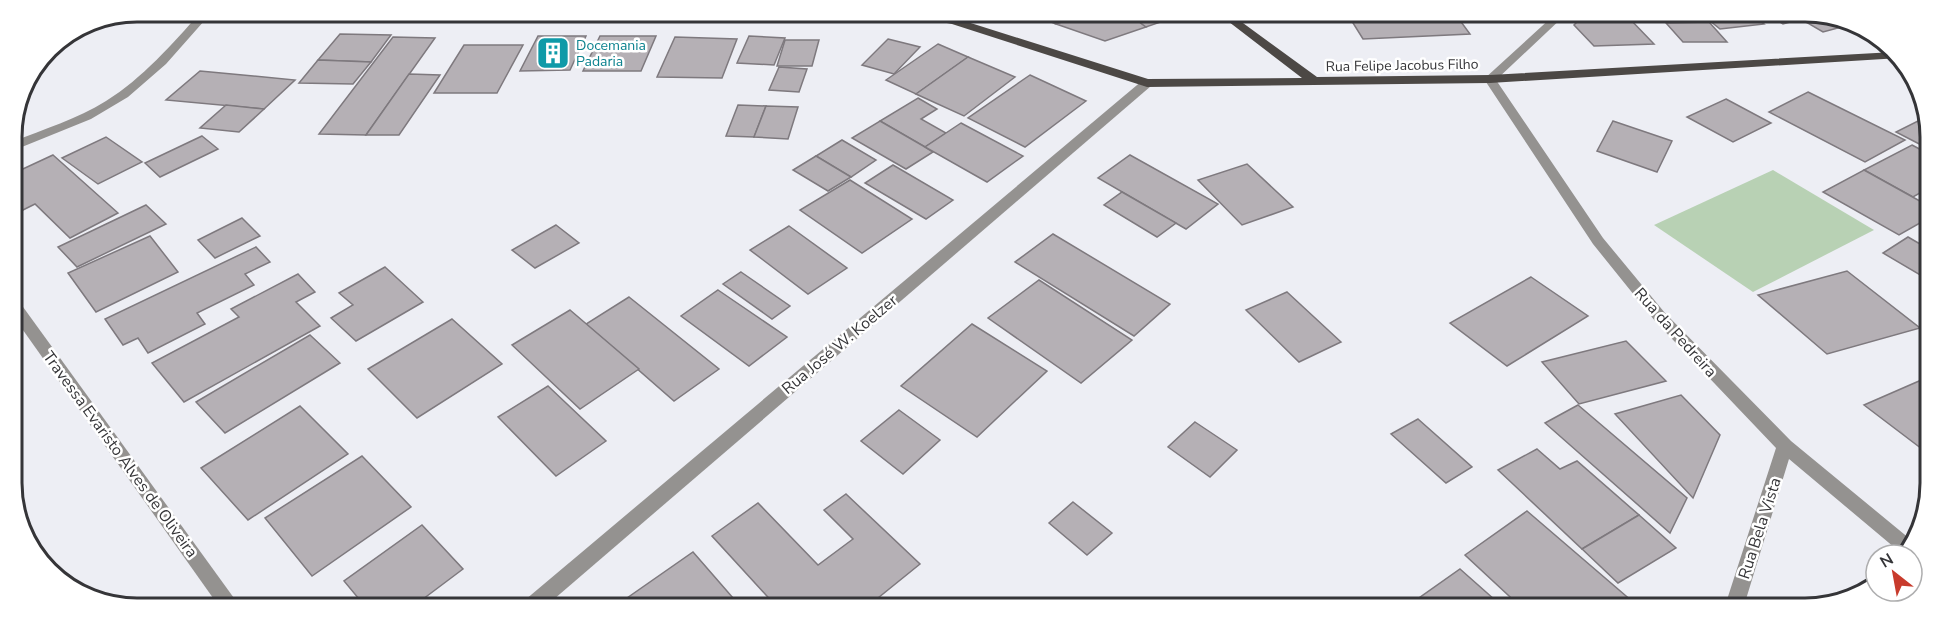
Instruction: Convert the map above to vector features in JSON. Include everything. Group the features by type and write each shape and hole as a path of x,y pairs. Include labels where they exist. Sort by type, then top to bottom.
{"main road":[{"name":"Rua Felipe Jacobus Filho","path":"957,22 1148,83 1490,79 1886,56"},
{"path":"1234,22 1314,81"}],"street":[{"path":"23,142 94,112 124,94 159,64 198,22"},
{"path":"1490,79 1552,22"},
{"name":"Rua da Pedreira","path":"1490,79 1598,241 1660,317 1785,447 1901,543"},
{"name":"Rua José W. Koelzer","path":"541,598 1148,83"},
{"name":"Travessa Evaristo Alves de Oliveira","path":"22,317 225,598"},
{"name":"Rua Bela Vista","path":"1737,598 1785,447"}],"green space":[{"path":"1773,170 1874,230 1753,292 1654,225"}],"building":[{"path":"1062,22 1139,22 1146,27 1105,41 1056,24"},
{"path":"1139,22 1161,22 1146,27"},
{"path":"1352,22 1461,22 1470,34 1363,39"},
{"path":"1577,22 1633,22 1654,44 1594,46 1574,25"},
{"path":"1709,22 1727,42 1683,42 1666,23"},
{"path":"1711,22 1762,22 1764,24 1720,29"},
{"path":"1806,22 1839,28 1823,32"},
{"path":"340,34 391,35 371,62 318,60"},
{"name":"Docemania Padaria","path":"538,36 586,36 570,70 520,71"},
{"path":"600,36 656,36 641,71 583,71"},
{"path":"749,36 785,38 774,65 737,63"},
{"path":"393,37 435,38 366,135 319,134"},
{"path":"675,37 737,39 722,78 657,77"},
{"path":"888,39 920,47 894,74 862,65"},
{"path":"785,40 819,40 812,66 777,66"},
{"path":"938,44 968,57 916,94 886,80"},
{"path":"464,45 523,45 497,93 434,93"},
{"path":"968,57 1015,77 964,116 916,94"},
{"path":"318,60 371,62 353,84 299,83"},
{"path":"779,67 807,69 799,92 769,90"},
{"path":"200,71 295,80 264,109 166,100"},
{"path":"409,74 440,75 399,135 366,135"},
{"path":"1030,75 1086,101 1025,147 968,118"},
{"path":"1808,92 1905,140 1865,162 1769,112"},
{"path":"918,98 937,109 921,119 946,133 925,147 880,121"},
{"path":"1726,99 1771,123 1733,142 1687,117"},
{"path":"226,105 264,109 239,132 200,128"},
{"path":"738,105 766,106 754,137 726,136"},
{"path":"766,106 798,107 788,139 754,137"},
{"path":"880,121 933,152 906,169 852,138"},
{"path":"1613,121 1672,141 1657,172 1597,151"},
{"path":"1918,121 1920,144 1896,132"},
{"path":"961,123 1023,156 987,182 925,147"},
{"path":"202,136 218,149 160,177 145,163"},
{"path":"106,137 142,162 98,184 62,158"},
{"path":"842,140 876,160 851,177 816,156"},
{"path":"1912,145 1920,149 1920,193 1913,197 1864,170"},
{"path":"53,155 118,213 70,238 35,204 23,210 23,169"},
{"path":"1130,155 1218,204 1186,229 1098,178"},
{"path":"816,156 851,177 828,191 793,170"},
{"path":"1247,164 1293,207 1242,225 1198,180"},
{"path":"893,165 953,200 926,219 865,183"},
{"path":"1864,170 1920,201 1920,223 1899,235 1823,192"},
{"path":"850,180 912,219 862,253 800,210"},
{"path":"1122,192 1176,223 1157,237 1104,205"},
{"path":"146,205 166,224 77,267 58,247"},
{"path":"242,218 260,236 215,258 198,240"},
{"path":"556,225 579,243 535,268 512,250"},
{"path":"789,226 847,268 808,294 750,250"},
{"path":"1053,234 1170,304 1134,336 1015,262"},
{"path":"150,236 178,272 96,312 68,273"},
{"path":"1908,237 1920,244 1920,275 1883,253"},
{"path":"256,247 270,262 245,274 254,285 197,313 205,324 148,353 138,338 123,345 105,319"},
{"path":"385,267 423,302 356,341 331,318 353,305 339,293"},
{"path":"1847,271 1920,328 1827,354 1758,295"},
{"path":"741,272 790,306 772,319 723,284"},
{"path":"298,274 315,292 296,302 320,326 184,402 152,363 239,317 231,309"},
{"path":"1531,277 1588,316 1507,366 1450,323"},
{"path":"1039,280 1132,340 1081,383 988,318"},
{"path":"718,290 787,337 749,366 681,316"},
{"path":"1287,292 1341,342 1299,362 1246,310"},
{"path":"629,297 719,369 674,401 586,324"},
{"path":"570,310 639,369 580,409 512,345"},
{"path":"452,319 502,364 417,418 368,369"},
{"path":"972,324 1047,371 977,437 901,386"},
{"path":"310,335 340,363 225,433 196,402"},
{"path":"1626,341 1666,381 1579,404 1542,362"},
{"path":"1920,381 1920,447 1864,405"},
{"path":"548,386 606,441 556,476 498,417"},
{"path":"1681,395 1720,435 1693,498 1615,414"},
{"path":"1578,405 1687,498 1670,533 1545,423"},
{"path":"300,406 348,454 248,520 201,468"},
{"path":"899,410 940,440 903,474 861,441"},
{"path":"1418,419 1472,467 1446,483 1391,434"},
{"path":"1195,422 1237,450 1210,477 1168,447"},
{"path":"1537,449 1560,469 1577,461 1639,515 1582,549 1498,470"},
{"path":"362,456 411,507 312,576 265,518"},
{"path":"846,494 920,564 878,598 769,598 712,536 758,503 818,565 853,539 824,510"},
{"path":"1073,502 1112,533 1087,555 1049,523"},
{"path":"1527,511 1628,598 1511,598 1465,555"},
{"path":"1639,515 1676,548 1618,583 1582,549"},
{"path":"422,525 463,569 424,598 358,598 344,581"},
{"path":"693,552 733,598 627,598"},
{"path":"1460,569 1493,598 1419,598"}],"place":[{"name":"Docemania Padaria","path":"553,53"}]}
